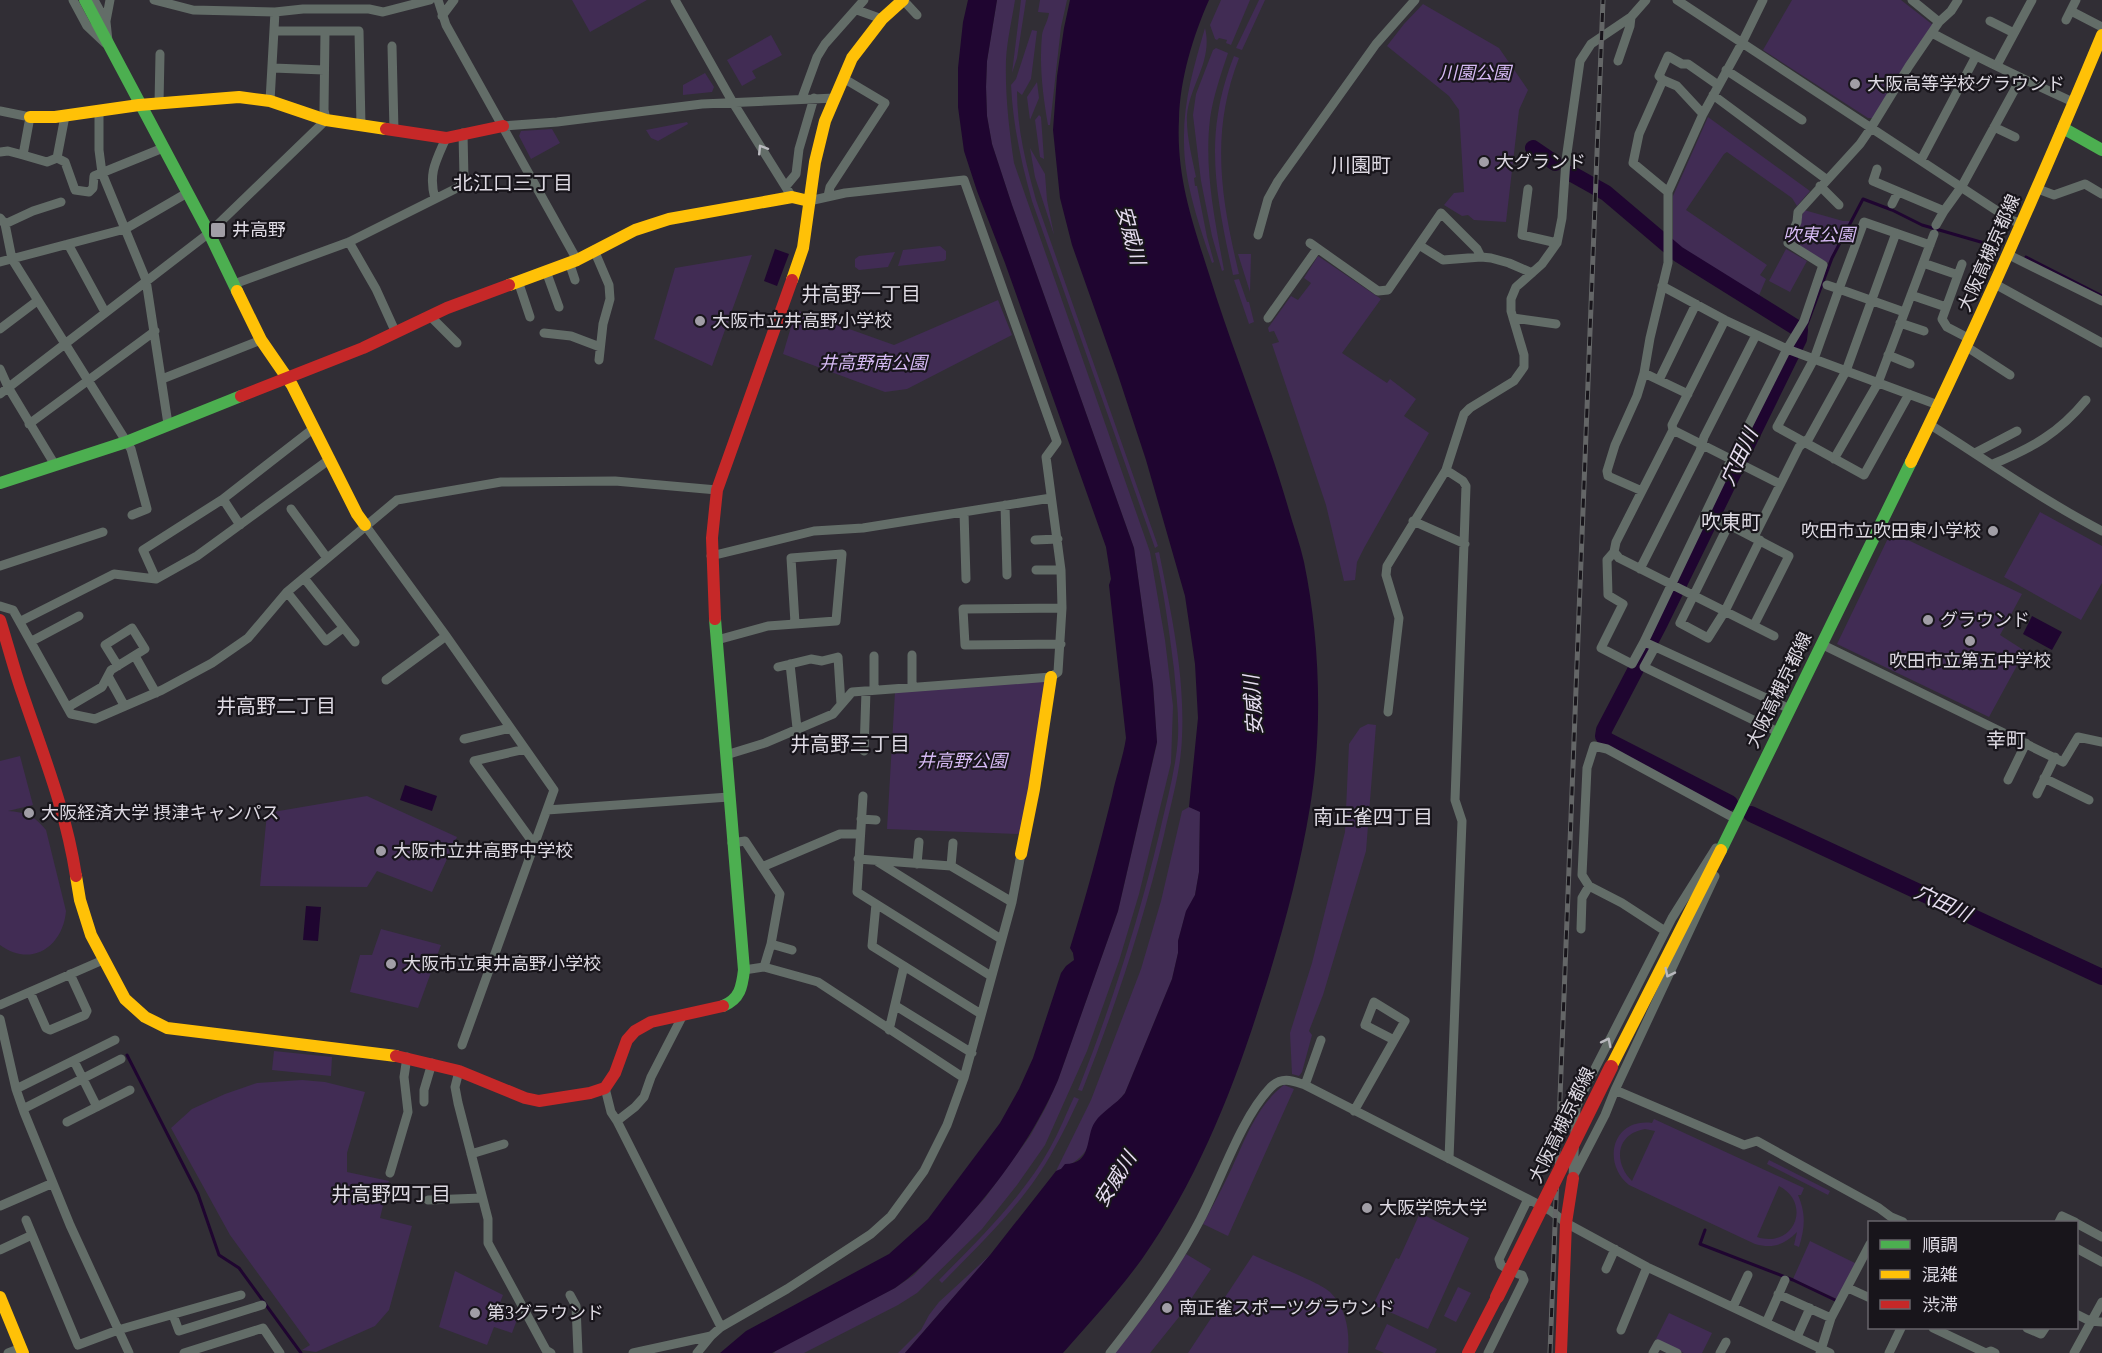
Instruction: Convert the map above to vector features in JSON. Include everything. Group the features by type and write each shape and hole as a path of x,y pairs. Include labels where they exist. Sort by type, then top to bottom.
{"street":[{"path":"73,0 87,26 109,46"},
{"path":"85,0 208,233 261,339 292,385 357,514 554,790 462,1045"},
{"path":"94,0 106,22"},
{"path":"109,46 106,22 110,0"},
{"path":"154,0 193,10 275,12 303,5 336,4 369,4 383,12 430,0"},
{"path":"438,0 442,16 573,261 575,280"},
{"path":"442,16 454,0"},
{"path":"675,0 732,101 789,191 809,201 828,196 964,180 1057,442 1046,457 1061,570 1061,644 1058,672 1051,677 852,692 833,714 765,743 726,755"},
{"path":"802,98 817,57 825,44 864,0"},
{"path":"0,620 22,693 54,780 71,843 80,900 91,935 125,999 146,1017 167,1028 407,1056 459,1071 525,1098 539,1101 590,1093 605,1088 615,1073 627,1040 635,1031 651,1022 726,1005 736,999 741,990 744,970 732,843 711,556 712,519 717,490 804,248 815,162 825,121 843,78 852,58 882,19 903,0 916,15"},
{"path":"1258,235 1269,199 1278,182 1376,44 1415,0"},
{"path":"1388,712 1399,618 1386,569 1446,470 1464,414 1514,381 1524,367 1523,347 1510,306 1516,287 1551,255 1557,243 1562,218 1566,160 1580,61 1591,44 1631,17 1646,0"},
{"path":"1677,0 2011,220 2022,224"},
{"path":"1691,10 1697,0"},
{"path":"1642,491 1608,476 1607,471 1644,374 1668,263 1668,192 1702,114 1763,0"},
{"path":"1912,0 1939,22"},
{"path":"1778,732 1644,667 1650,645 1731,460 1787,349 1804,321 1823,265 1788,243 1797,222 1798,212 1860,144 1939,22 1951,11 1958,0"},
{"path":"1997,65 2032,0"},
{"path":"2066,20 2076,0"},
{"path":"857,10 882,19"},
{"path":"2071,11 2102,27"},
{"path":"270,101 275,12"},
{"path":"1618,61 1631,17"},
{"path":"1990,21 2014,33"},
{"path":"275,31 359,31 361,126"},
{"path":"325,31 324,110 326,120"},
{"path":"1932,33 2073,102"},
{"name":"大阪高槻京都線","path":"1468,1353 1725,842 1969,343 2038,189 2102,34"},
{"path":"392,46 394,131"},
{"path":"159,104 160,54"},
{"path":"1702,114 1677,86 1663,80 1659,75 1668,56 1682,64 1688,64 1718,85"},
{"path":"1921,160 1976,56"},
{"path":"273,68 324,70"},
{"path":"1726,70 1803,120"},
{"path":"828,196 831,187 885,103 843,78"},
{"path":"1834,459 1878,383 1944,211 1962,186 2020,78"},
{"path":"1663,80 1639,134 1634,163 1668,192"},
{"path":"1713,95 1823,182 1839,205"},
{"path":"0,111 30,117 65,116 139,105 239,97 270,101 326,120 446,138 502,126 557,122 732,101 835,98"},
{"path":"789,191 796,174 799,149 814,98"},
{"path":"99,111 99,150 102,173 146,280 168,424"},
{"path":"57,158 65,116"},
{"path":"23,156 30,117"},
{"path":"4,390 208,233 326,120"},
{"path":"1994,127 2015,137"},
{"path":"2063,128 2102,150"},
{"path":"234,284 349,242 459,187 464,179 463,133"},
{"path":"435,199 431,184 433,168 446,138"},
{"path":"57,158 65,162 75,190 89,192 93,188 94,176 163,148"},
{"path":"0,152 8,151 48,162 57,158"},
{"path":"1877,169 1873,181 1944,211"},
{"path":"2038,189 2054,195 2085,184 2102,194"},
{"path":"1528,189 1522,235 1557,243"},
{"path":"0,483 126,442 363,348 430,316 573,261 635,230 669,219 789,191"},
{"path":"1892,204 1898,192"},
{"path":"0,262 125,229 187,193"},
{"path":"50,195 57,203 2,221 12,259 131,449 147,509 132,515"},
{"path":"1268,318 1314,246 1378,291 1388,290 1442,213 1481,256"},
{"path":"1909,394 1863,475 1777,427 1814,359 1864,222 1930,244"},
{"path":"1729,524 1680,623 1708,638 1725,611 1780,484 1799,447 1809,438 1845,371 1896,233"},
{"path":"349,242 376,289 396,333"},
{"path":"68,244 105,312"},
{"path":"1419,245 1443,260 1481,256 1509,263 1532,273"},
{"path":"594,250 609,285 610,299 603,324 599,360"},
{"path":"2009,255 2102,301"},
{"path":"1923,262 1958,274"},
{"path":"1962,264 1942,319 1947,327 2010,375"},
{"path":"546,271 559,307"},
{"path":"518,281 530,317"},
{"path":"1995,284 2102,343"},
{"path":"1827,285 1904,312"},
{"path":"1662,286 1725,320 1798,354 1938,405"},
{"path":"1911,295 1946,307"},
{"path":"0,329 37,301"},
{"path":"1659,380 1696,304"},
{"path":"430,316 457,343"},
{"path":"1513,318 1556,324"},
{"path":"1650,645 1632,664 1601,648 1623,604 1608,595 1607,560 1614,552 1616,542 1673,430 1672,425 1725,320"},
{"path":"1900,322 1923,331"},
{"path":"29,424 155,331"},
{"path":"544,333 571,336 600,347"},
{"path":"1641,569 1756,334"},
{"path":"162,379 261,339"},
{"path":"1888,355 1911,364"},
{"path":"0,369 4,390 55,465"},
{"path":"1644,374 1688,394"},
{"path":"1993,464 2024,452 2058,430 2072,418 2086,400"},
{"path":"1929,424 2060,509 2102,531"},
{"path":"156,579 143,550 223,499 314,428"},
{"path":"1673,430 1780,484"},
{"path":"1975,453 2017,431"},
{"path":"21,621 114,574 156,579 197,556 330,459"},
{"path":"1446,470 1463,481 1466,486 1455,800 1462,821 1449,1159"},
{"path":"0,606 13,610 21,621 71,714 95,719 156,693 212,663 248,638 287,592 397,500 501,482 615,481 717,490"},
{"path":"711,556 814,531 863,528 1051,498"},
{"path":"223,499 240,525"},
{"path":"1005,505 1007,575"},
{"path":"291,509 327,558"},
{"path":"964,512 966,579"},
{"path":"1716,518 1789,556 1754,625"},
{"path":"1413,521 1465,544"},
{"path":"0,566 103,532"},
{"path":"1035,540 1058,539"},
{"path":"1614,552 1619,558 1774,636"},
{"path":"717,640 768,626 836,621 842,554 791,558 795,623"},
{"path":"1036,570 1061,570"},
{"path":"304,578 355,642"},
{"path":"287,592 326,641 343,628"},
{"path":"1061,644 965,645 963,609 1062,608"},
{"path":"32,641 79,616"},
{"path":"68,707 102,687 111,670 118,666 135,656 146,649 132,628 105,645 118,666"},
{"path":"386,680 446,636"},
{"path":"1821,644 2063,762 2079,737 2102,742"},
{"path":"1650,645 1790,709"},
{"path":"912,655 912,687"},
{"path":"135,656 156,693"},
{"path":"864,751 874,656"},
{"path":"778,667 811,659 822,661 838,657 841,704"},
{"path":"790,664 797,728"},
{"path":"108,676 124,705"},
{"path":"697,1353 721,1327 787,1289 871,1234 891,1216 924,1171 947,1125 964,1078 1012,902 1034,789 1051,677"},
{"path":"464,739 510,728"},
{"path":"2008,780 2026,743"},
{"path":"1665,931 1622,903 1589,886 1582,875 1587,768 1594,747 1607,749 1736,819"},
{"path":"525,749 474,761 534,844"},
{"path":"2037,794 2055,758"},
{"path":"2044,778 2089,800"},
{"path":"863,796 857,892 991,976"},
{"path":"547,810 729,797"},
{"path":"861,819 876,820"},
{"path":"762,867 840,834 860,834"},
{"path":"732,843 745,841 780,894 771,944 764,967"},
{"path":"917,864 919,842"},
{"path":"1573,1178 1576,1108 1593,1069 1682,899 1717,847 1725,842"},
{"path":"1573,1178 1605,1115 1716,873 1725,842"},
{"path":"951,866 953,843"},
{"path":"858,859 951,866 1012,902"},
{"path":"875,860 1001,939"},
{"path":"1581,928 1582,898 1589,886"},
{"path":"876,904 872,946 981,1014"},
{"path":"771,944 792,950"},
{"path":"0,1005 103,960"},
{"path":"889,1030 904,966"},
{"path":"744,970 764,967 818,982 964,1078"},
{"path":"30,992 46,1028 50,1030 85,1015 87,1011 70,974"},
{"path":"1354,1111 1405,1021 1374,1002 1365,1025 1394,1040"},
{"path":"896,1006 972,1053"},
{"path":"617,1121 644,1097 651,1077 683,1015"},
{"path":"0,1019 2,1040 23,1109 70,1225 129,1353"},
{"path":"16,1089 115,1040"},
{"path":"1305,1085 1321,1040"},
{"path":"390,1173 408,1112 404,1077 407,1056"},
{"path":"23,1109 121,1059"},
{"path":"74,1061 97,1107"},
{"path":"424,1102 424,1090 432,1063"},
{"path":"459,1071 455,1087 488,1219 488,1243 546,1350 551,1353"},
{"path":"1110,1353 1153,1297 1182,1251 1205,1211 1251,1114 1272,1086 1286,1079 1305,1085 1528,1199 1551,1211 1566,1223 1647,1267 1797,1337 1824,1352 1831,1318 1868,1246"},
{"path":"605,1088 611,1112 721,1327"},
{"path":"67,1122 130,1090"},
{"path":"1615,1090 1744,1145 1757,1141 1879,1208 1882,1218 1898,1221"},
{"path":"471,1154 504,1144"},
{"name":"大阪高槻京都線","path":"1561,1353 1566,1223 1573,1178"},
{"path":"0,1206 53,1183"},
{"path":"428,1200 482,1198"},
{"path":"1504,1267 1499,1259 1528,1199"},
{"path":"2060,1221 2062,1216 2072,1221"},
{"path":"26,1220 76,1344 80,1345 118,1330 241,1295"},
{"path":"2078,1224 2102,1237"},
{"path":"0,1250 32,1235"},
{"path":"1606,1269 1615,1249"},
{"path":"2078,1249 2102,1262"},
{"path":"1621,1330 1647,1267"},
{"path":"1488,1353 1524,1280 1522,1275 1518,1274"},
{"path":"1733,1307 1748,1275"},
{"path":"1766,1323 1785,1280"},
{"path":"1848,1288 1868,1298"},
{"path":"1778,1294 1831,1318"},
{"path":"570,1295 576,1306 578,1353"},
{"path":"0,1297 4,1321 17,1351"},
{"path":"2074,1353 2102,1302"},
{"path":"174,1314 179,1331 262,1305"},
{"path":"1797,1337 1810,1308"},
{"path":"2078,1315 2090,1321 2102,1322"},
{"path":"184,1353 263,1328 280,1353"},
{"path":"1889,1353 1901,1329"},
{"path":"1934,1329 1986,1353 1991,1351 1995,1353"},
{"path":"2029,1329 2041,1334 2044,1329"},
{"path":"633,1353 711,1336"},
{"path":"1720,1353 1726,1342"},
{"path":"1653,1353 1658,1344 1677,1353"}],"green space":[{"path":"572,0 647,0 590,32"},
{"path":"997,0 1015,0 1006,60 1008,112 1014,163 1150,552 1165,640 1173,706 1171,763 1139,894 1119,961 1087,1051 1045,1145 982,1229 917,1293 804,1353 775,1353 784,1345 895,1288 914,1275 985,1198 1030,1136 1058,1080 1118,911 1157,743 1153,685 1134,548 992,144 987,116 986,87 987,61"},
{"path":"1021,0 1026,0 1017,58 1012,73"},
{"path":"1040,0 1067,0 1061,27 1050,125 1048,125 1042,81 1041,58 1042,35 1049,13 1038,12"},
{"path":"1221,0 1250,0 1231,45 1226,43 1227,40 1215,39 1210,25"},
{"path":"1259,0 1265,0 1242,50 1236,48"},
{"name":"大阪高等学校グラウンド","path":"1792,0 1901,0 1933,25 1873,118 1868,118 1763,50"},
{"name":"川園公園","path":"1423,4 1499,48 1528,90 1519,110 1506,222 1474,220 1444,205 1454,193 1464,192 1459,110 1449,96 1387,46"},
{"path":"1205,28 1207,40 1204,62 1192,93 1187,123 1196,177 1194,178 1195,186 1197,186 1214,262 1212,263 1189,188 1184,142 1187,98"},
{"path":"1032,30 1037,31 1031,79 1022,95 1017,91 1020,133 1026,160 1036,200 1158,546 1155,548 1032,201 1024,172 1011,85 1016,79"},
{"path":"771,35 782,55 752,71 756,78 742,86 727,60"},
{"path":"1216,48 1228,53 1213,102 1208,157 1214,214 1224,270 1222,271 1201,181 1193,115 1196,94 1213,50"},
{"path":"1234,56 1239,58 1224,113 1221,166 1227,219 1239,274 1233,275 1218,195 1215,154 1219,107"},
{"path":"705,73 714,87 712,92 683,95 683,85"},
{"path":"1037,82 1039,98 1030,120 1027,97"},
{"path":"1039,115 1044,159 1040,157 1035,120"},
{"path":"1708,117 1810,191 1797,206 1792,198 1727,152 1686,210 1767,265 1760,275 1766,279 1757,300 1673,247 1673,196"},
{"path":"687,122 688,124 658,141 651,138 646,130"},
{"path":"552,129 560,143 531,159 519,136 521,131"},
{"path":"1030,148 1045,174 1047,200 1054,235 1035,177"},
{"name":"吹東公園","path":"1804,210 1850,221 1828,263 1794,244"},
{"path":"940,246 946,251 944,261 898,266 903,250"},
{"path":"1786,249 1807,261 1790,292 1769,281"},
{"path":"895,252 888,267 859,270 855,267 855,259 859,256"},
{"path":"1238,254 1251,254 1250,292"},
{"path":"752,255 712,366 654,339 675,268"},
{"path":"1318,256 1381,299 1342,353 1387,383 1390,379 1416,399 1404,416 1429,433 1364,548 1357,562 1355,580 1344,581 1326,505 1272,344 1279,342 1274,331 1269,332 1268,328 1291,296 1298,300 1311,283 1304,278"},
{"path":"1239,279 1247,302 1249,302 1254,322 1249,324 1234,280"},
{"name":"井高野南公園","path":"998,300 1012,335 907,389 885,392 783,354 796,310 894,345"},
{"name":"グラウンド","path":"2040,512 2102,546 2102,583 2081,620 2004,577"},
{"name":"グラウンド","path":"1891,532 2022,594 2000,635 2025,651 1989,717 1837,644"},
{"path":"1159,552 1179,667 1182,714 1180,762 1156,868 1138,933 1082,1091 1078,1090 1113,996 1142,900 1175,762 1178,737 1177,703 1168,625 1155,553"},
{"name":"井高野公園","path":"1046,681 1021,834 887,829 895,692"},
{"path":"1368,724 1376,725 1366,851 1323,995 1309,1031 1312,1035 1299,1076 1292,1074 1290,1033 1312,963 1345,832 1349,744 1360,728"},
{"path":"20,756 33,805 8,811 20,812 29,816 38,821 46,830 66,911 59,935 52,944 34,954 12,952 0,945 0,761"},
{"path":"367,796 457,837 432,892 377,871 367,887 260,886 267,813"},
{"path":"1189,807 1200,811 1199,872 1195,895 1186,912 1178,941 1178,953 1172,979 1125,1093 1096,1122 1085,1152 1072,1163 1056,1171 1091,1100 1141,969 1161,901 1182,811"},
{"path":"381,929 441,945 418,1008 350,992 360,955 372,955"},
{"path":"274,1051 332,1057 331,1076 272,1070"},
{"path":"302,1080 325,1082 365,1092 347,1153 347,1172 389,1181 380,1218 412,1226 389,1310 375,1326 316,1352 302,1350 310,1345 230,1235 171,1128 192,1109 225,1094 257,1083"},
{"path":"1284,1085 1294,1089 1228,1236 1203,1224 1258,1115 1265,1104"},
{"path":"1074,1097 1079,1099 1067,1124 1031,1186 1003,1220 942,1283 939,1280 999,1217 1039,1166"},
{"path":"1654,1119 1804,1188 1801,1195 1798,1195 1804,1221 1799,1247 1794,1245 1797,1232 1778,1245 1755,1244 1629,1185 1620,1176 1615,1165 1615,1144 1620,1134 1628,1127 1639,1123 1652,1123","holes":["1645,1129 1655,1131 1632,1181 1622,1166 1620,1150 1628,1137","1779,1186 1795,1203 1797,1213 1795,1222 1789,1231 1781,1236 1770,1239 1757,1237"]},
{"path":"1769,1160 1830,1191 1828,1195 1767,1164"},
{"path":"1420,1213 1469,1238 1428,1329 1376,1306 1374,1303 1396,1258 1399,1259"},
{"path":"1810,1241 1857,1264 1837,1299 1793,1279"},
{"name":"南正雀スポーツグラウンド","path":"1186,1254 1211,1269 1179,1317 1150,1353 1115,1353 1156,1300"},
{"path":"990,1255 905,1353 898,1353 921,1330 939,1302"},
{"path":"1253,1255 1330,1292 1340,1305 1346,1320 1348,1353 1188,1353"},
{"name":"第3グラウンド","path":"455,1271 503,1295 498,1308 518,1317 512,1333 494,1327 487,1345 439,1327"},
{"path":"1458,1287 1471,1293 1456,1322 1444,1316"},
{"path":"1669,1313 1712,1333 1702,1353 1684,1353 1656,1339"},
{"path":"1387,1324 1437,1349 1435,1353 1384,1353 1375,1349"}],"water":[{"path":"968,0 997,0 987,61 986,87 987,116 992,144 1134,548 1153,685 1157,742 1118,911 1058,1080 1037,1122 1012,1162 952,1235 895,1288 772,1353 720,1353 746,1331 889,1254 928,1219 1000,1123 1033,1058 1061,973 1074,960 1070,948 1125,745 1109,585 1111,579 1106,547 964,151 958,107 958,68"},
{"name":"安威川","path":"1070,0 1209,0 1193,43 1182,89 1179,119 1180,160 1186,198 1197,235 1218,303 1279,478 1304,562 1314,622 1318,684 1314,777 1306,832 1289,906 1268,980 1237,1071 1196,1168 1142,1259 1063,1353 905,1353 990,1255 1056,1171 1065,1164 1074,1163 1080,1159 1087,1148 1095,1122 1125,1093 1172,979 1178,953 1178,941 1186,911 1195,895 1199,872 1200,812 1189,807 1198,718 1195,664 1185,596 1146,460 1072,245 1060,198 1053,130 1057,76"},
{"path":"775,249 789,254 777,286 764,281"},
{"path":"2032,616 2062,632 2052,650 2023,634"},
{"path":"405,785 437,796 432,811 400,800"},
{"path":"306,906 321,907 318,941 303,940"}],"waterway":[{"name":"穴田川","path":"1533,148 1555,163"},
{"name":"穴田川","path":"1572,174 1606,193 1678,254 1800,330 1799,339 1603,736 1730,803"},
{"path":"1802,329 1806,327 1832,258 1863,199 1922,225 1998,247"},
{"path":"2026,257 2102,296"},
{"name":"穴田川","path":"1751,814 2102,977"},
{"path":"127,1055 198,1194 219,1255 239,1268 301,1353"},
{"path":"1705,1230 1700,1244 1793,1280 1835,1300"}],"railway":[{"path":"1550,1353 1603,0"}],"traffic: fast":[{"path":"85,0 209,233 237,291"},
{"path":"2063,128 2102,150"},
{"path":"0,483 126,442 241,396"},
{"path":"1721,850 1911,462"},
{"path":"715,619 744,970 737,996 723,1006"}],"traffic: slow":[{"path":"792,280 803,248 815,162 825,121 852,58 882,19 903,0"},
{"path":"1911,462 2010,250 2102,35"},
{"path":"30,117 55,117 139,105 239,97 270,101 326,120 386,129"},
{"path":"509,285 577,260 635,230 669,219 792,197 809,201"},
{"path":"237,291 261,340 292,385 357,514 365,525"},
{"path":"1021,854 1034,789 1051,677"},
{"path":"1611,1067 1721,850"},
{"path":"76,876 80,900 91,935 125,999 145,1017 167,1028 396,1056"},
{"path":"0,1297 23,1353"}],"traffic: jam":[{"path":"386,129 446,138 503,126"},
{"path":"715,619 712,538 717,490 792,280"},
{"path":"241,396 363,348 447,308 509,285"},
{"path":"0,620 60,807 76,876"},
{"path":"396,1056 459,1071 525,1098 539,1101 590,1093 605,1088 615,1073 627,1040 635,1031 651,1022 723,1006"},
{"path":"1497,1297 1611,1067"},
{"path":"1561,1353 1566,1223 1573,1178"},
{"path":"1468,1353 1497,1297"}],"place":[{"name":"大阪高等学校グラウンド","path":"1855,84"},
{"name":"大グランド","path":"1484,162"},
{"name":"井高野","path":"218,230"},
{"name":"大阪市立井高野小学校","path":"700,321"},
{"name":"吹田市立吹田東小学校","path":"1993,531"},
{"name":"グラウンド","path":"1928,620"},
{"name":"吹田市立第五中学校","path":"1970,641"},
{"name":"大阪経済大学 摂津キャンパス","path":"29,813"},
{"name":"大阪市立井高野中学校","path":"381,851"},
{"name":"大阪市立東井高野小学校","path":"391,964"},
{"name":"大阪学院大学","path":"1367,1208"},
{"name":"南正雀スポーツグラウンド","path":"1167,1308"},
{"name":"第3グラウンド","path":"475,1313"}],"district":[{"name":"川園町","path":"1361,165"},
{"name":"北江口三丁目","path":"513,183"},
{"name":"井高野一丁目","path":"861,294"},
{"name":"吹東町","path":"1731,522"},
{"name":"井高野二丁目","path":"276,706"},
{"name":"幸町","path":"2006,740"},
{"name":"井高野三丁目","path":"850,744"},
{"name":"南正雀四丁目","path":"1373,817"},
{"name":"井高野四丁目","path":"391,1194"}]}
